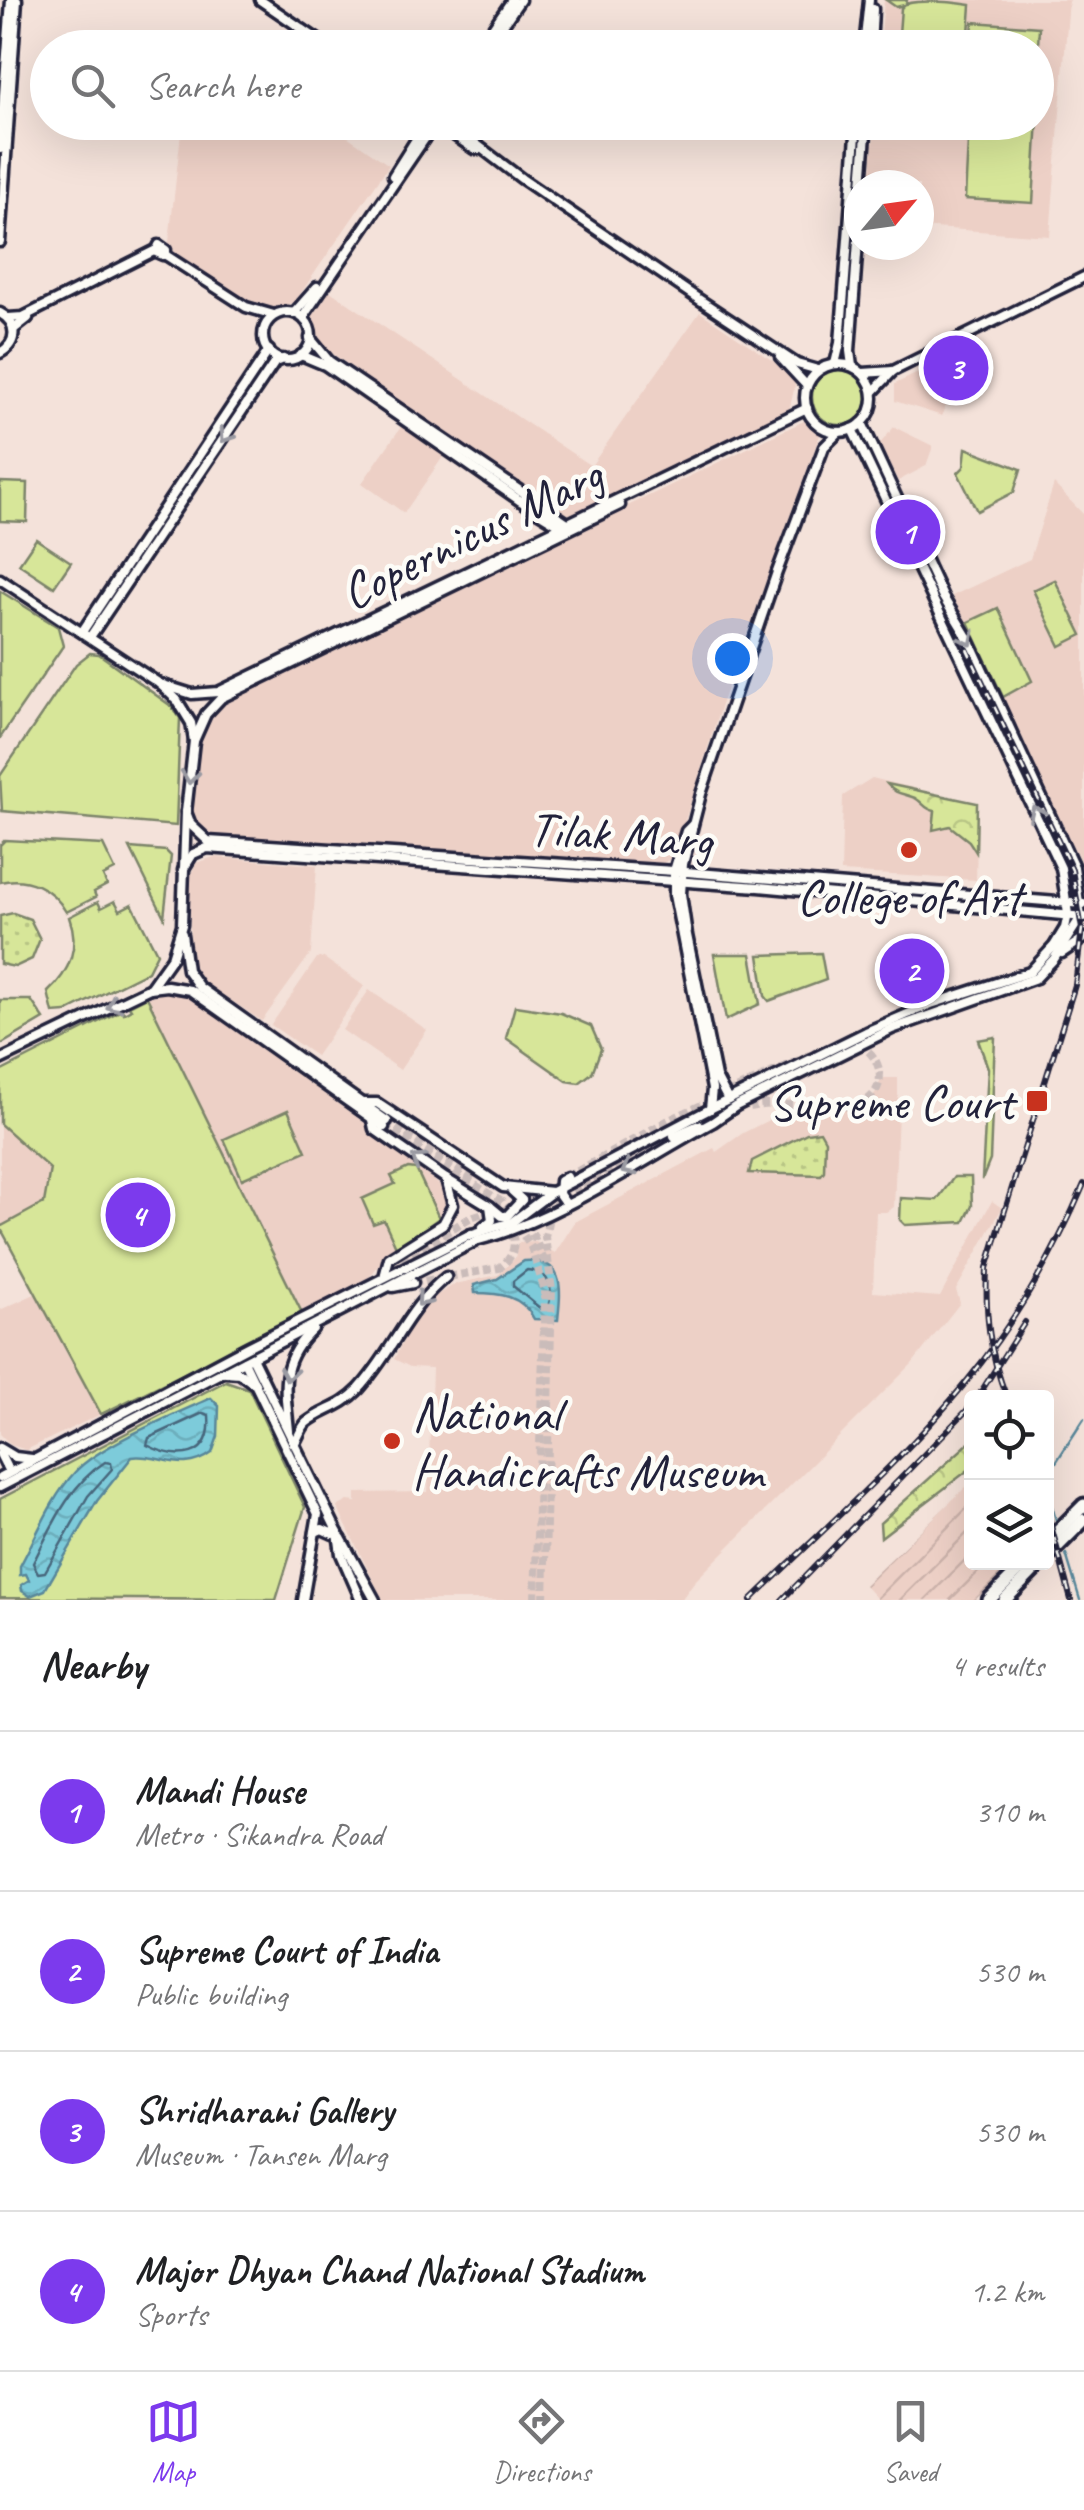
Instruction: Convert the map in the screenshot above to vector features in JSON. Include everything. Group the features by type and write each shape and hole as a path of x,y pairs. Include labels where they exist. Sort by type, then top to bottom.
{"highway":[{"path":"1054,1535 1084,1505"},
{"path":"1054,1550 1084,1520"},
{"path":"989,1600 1019,1570"},
{"path":"1005,1600 1034,1570"}],"main road":[{"path":"0,149 14,0"},
{"path":"0,242 14,0"},
{"path":"260,0 304,30"},
{"path":"494,30 512,0"},
{"path":"497,30 520,0"},
{"path":"869,30 871,0"},
{"path":"159,253 246,308 274,316 294,313 316,288 415,140"},
{"path":"423,140 305,314 310,338 329,361 568,528"},
{"path":"462,140 479,148"},
{"path":"469,140 798,364 818,370 835,364 852,366 863,373 873,392 872,409 862,424 838,432 824,447"},
{"path":"835,364 839,354 856,140"},
{"path":"863,170 865,140"},
{"path":"2,314 22,317 159,253"},
{"path":"159,253 266,325"},
{"path":"0,353 12,342 20,323 159,253"},
{"path":"852,366 857,260"},
{"path":"873,392 893,371 1081,281"},
{"path":"294,313 305,320"},
{"path":"2,314 14,330"},
{"path":"274,316 266,325 264,338 268,350 284,359"},
{"path":"736,323 794,369 808,386"},
{"path":"301,355 310,338"},
{"path":"86,634 268,350"},
{"path":"86,634 275,362 301,355 324,365 519,500 568,528"},
{"path":"818,370 808,386 809,412 824,428 838,432"},
{"path":"863,373 893,371"},
{"name":"Copernicus Marg","path":"219,695 809,412"},
{"path":"862,424 922,554 969,640 1074,868 1082,919 1054,959"},
{"path":"710,1109 708,1056 678,871 686,830 692,824 777,572 824,447 824,428"},
{"path":"0,1487 478,1240 506,1232 566,1204 726,1113 892,1030 984,995 1025,984 1043,966 1062,936 1068,914 1065,880 1058,860 852,428"},
{"path":"3,579 160,684 184,708 194,741"},
{"path":"160,684 192,694 219,695"},
{"path":"219,695 194,741 186,812 182,925 190,976 199,987 364,1103 374,1116 374,1129 446,1179 504,1216 522,1202 520,1195 503,1188 377,1103 364,1103"},
{"name":"Tilak Marg","path":"186,812 191,825 208,841 678,871 1068,914 1082,919"},
{"name":"Tilak Marg","path":"183,870 193,854 207,848 677,882 1082,904"},
{"path":"1058,860 1067,863 1069,856"},
{"path":"1074,868 1084,882"},
{"path":"1046,902 1058,894 1065,880"},
{"path":"150,988 172,957 182,925"},
{"path":"469,1235 512,1222 555,1191 884,1024 931,1004 1021,976 1084,938"},
{"path":"182,988 190,976"},
{"path":"0,1060 150,988 182,988 385,1124"},
{"path":"708,1056 719,1088 728,1100"},
{"path":"726,1113 750,1107"},
{"path":"674,1136 713,1122"},
{"path":"555,1191 567,1177"},
{"path":"384,1278 389,1258 450,1215 453,1206 446,1179"},
{"path":"503,1188 555,1191 566,1204"},
{"path":"0,1451 4,1470 38,1458 491,1223 493,1214 488,1204"},
{"path":"384,1278 392,1267"},
{"path":"292,1440 308,1422 356,1392 392,1347 418,1302 446,1277"},
{"path":"380,1290 413,1283"},
{"path":"292,1440 284,1378 287,1365 320,1322"},
{"path":"248,1359 292,1440 322,1511 304,1600"},
{"path":"248,1359 256,1386 374,1599"},
{"path":"222,1372 239,1373 256,1386"},
{"path":"0,1451 15,1458 38,1458"},
{"path":"315,1532 322,1529 339,1534"},
{"path":"339,1534 341,1554 361,1600"}],"shaded area":[{"path":"884,0 1069,0 1050,236 934,228 934,170 871,170 874,140 1054,140 1054,30 881,30"},
{"path":"180,140 353,140 389,165 294,303 260,310 168,251"},
{"path":"327,289 591,466 700,312 797,377 789,411 570,516 471,453 322,346 312,315"},
{"path":"939,363 949,390 942,416 895,401 895,384"},
{"path":"806,420 821,432 722,702 674,856 662,864 207,836 191,815 198,736 223,701"},
{"path":"403,424 445,454 404,513 362,483"},
{"path":"894,427 933,446 926,466 898,481 879,445"},
{"path":"1054,484 1084,515 1084,869 952,596 1030,559"},
{"name":"College of Art","path":"872,778 978,804 976,880 841,872 843,796"},
{"path":"214,857 317,865 311,953 262,1021 200,980 190,958 189,878 196,863"},
{"path":"317,958 324,958 364,986 316,1056 271,1025"},
{"path":"369,990 427,1030 400,1070 342,1030"},
{"path":"167,992 184,994 365,1123 442,1187 448,1202 443,1219 382,1261 366,1281 303,1315 147,997"},
{"path":"881,1078 898,1078 898,1112 894,1207 876,1212 873,1292 940,1297 992,1201 1002,1208 956,1290 960,1303 912,1364 694,1582 681,1600 383,1600 337,1507 348,1501 356,1502 356,1493 428,1492 432,1368 410,1367 394,1359 415,1318 432,1298 455,1284 498,1275 515,1258 518,1243 536,1242 555,1253 575,1222 714,1148 716,1152 794,1107 846,1110 864,1105 877,1091"},
{"path":"0,1124 50,1169 45,1203 0,1227"},
{"path":"37,1293 101,1414 26,1450 11,1445 0,1434 0,1310"},
{"path":"964,1489 964,1570 1007,1570 975,1600 878,1600 864,1585"}],"green space":[{"path":"886,0 971,5 969,30 899,30 904,5 896,7"},
{"path":"973,22 1039,27 1039,30 972,30"},
{"path":"968,140 1037,140 1033,203 965,199"},
{"path":"840,369 859,378 868,397 859,416 840,425 821,416 812,397 821,378"},
{"path":"966,448 1021,469 1014,492 977,511 958,473 964,467"},
{"path":"0,482 28,483 27,522 0,521"},
{"path":"36,539 71,562 54,587 19,564"},
{"path":"1055,580 1082,635 1060,646 1033,590"},
{"path":"0,591 58,627 63,646 0,738"},
{"path":"998,608 1032,681 1003,697 968,622"},
{"path":"90,653 99,654 171,706 180,718 176,826 2,811 0,776 76,664"},
{"path":"887,784 977,803 976,852 950,826 933,830 935,811"},
{"path":"5,840 103,845 115,870 103,876 107,885 94,892 96,897 66,912 54,896 38,885 0,882 0,845"},
{"path":"130,848 166,851 171,856 164,917"},
{"path":"115,901 120,910 132,904 157,953 148,971 66,1012 53,1013 48,992 62,976 73,948 69,917 98,902 101,908"},
{"path":"13,913 30,919 40,939 32,959 15,967 0,964 0,916"},
{"path":"821,953 826,980 769,1001 759,955"},
{"path":"714,954 751,954 760,1004 726,1020"},
{"path":"147,997 303,1315 101,1414 0,1227 44,1203 50,1169 0,1124 0,1072 122,1010 124,1013"},
{"path":"0,1000 31,1000 44,1019 0,1045"},
{"path":"515,1006 561,1013 591,1026 601,1049 592,1073 579,1083 567,1081 506,1038"},
{"path":"995,1037 990,1160 982,1180 988,1068 978,1040"},
{"path":"288,1110 306,1151 242,1179 224,1139"},
{"path":"820,1131 825,1140 821,1175 749,1173 752,1161 807,1133"},
{"path":"408,1168 416,1169 439,1218 397,1249 384,1220 373,1224 362,1199 395,1184 391,1176"},
{"path":"954,1177 971,1177 972,1206 964,1222 905,1225 900,1220 901,1198 937,1200"},
{"path":"226,1381 249,1389 305,1507 276,1600 0,1598 0,1499"},
{"path":"964,1447 964,1473 881,1537 880,1523"}],"water":[{"path":"524,1261 538,1261 554,1270 560,1287 558,1320 534,1319 523,1305 509,1297 475,1293 474,1285 497,1279"},
{"path":"211,1398 219,1406 218,1436 212,1453 181,1463 132,1457 97,1501 45,1590 30,1596 22,1591 21,1585 29,1580 26,1574 20,1575 20,1566 52,1505 75,1472 119,1441"}],"waterway":[{"path":"1056,1520 1047,1476 1084,1419"},
{"path":"1066,1554 1080,1600"}],"tunnel":[{"path":"567,1177 667,1121 838,1042 862,1046 871,1054 880,1074 873,1095 853,1106 750,1107"},
{"path":"387,1121 475,1179"},
{"path":"384,1127 502,1202 531,1247 545,1291 535,1600"},
{"path":"544,1600 552,1290 545,1237 549,1217 558,1200 674,1136"},
{"path":"511,1204 534,1237 546,1265"},
{"path":"392,1267 471,1217 483,1213 497,1216"},
{"path":"413,1283 499,1268 509,1259 513,1248 508,1225"}],"railway":[{"path":"967,649 1072,870 1082,929 1075,985 987,1268 990,1334 1004,1390"},
{"path":"751,1600 890,1466 967,1381 1032,1287 1084,1184"},
{"path":"982,1390 1025,1322"},
{"path":"782,1600 964,1413"},
{"path":"1054,1537 1071,1600"}],"place":[{"name":"Shridharani Gallery","path":"956,368"},
{"name":"Mandi House","path":"908,532"},
{"name":"College of Art","path":"909,850"},
{"name":"Supreme Court of India","path":"912,971"},
{"name":"Supreme Court","path":"1037,1101"},
{"name":"Major Dhyan Chand National Stadium","path":"138,1215"},
{"name":"National Handicrafts Museum","path":"392,1441"}]}
